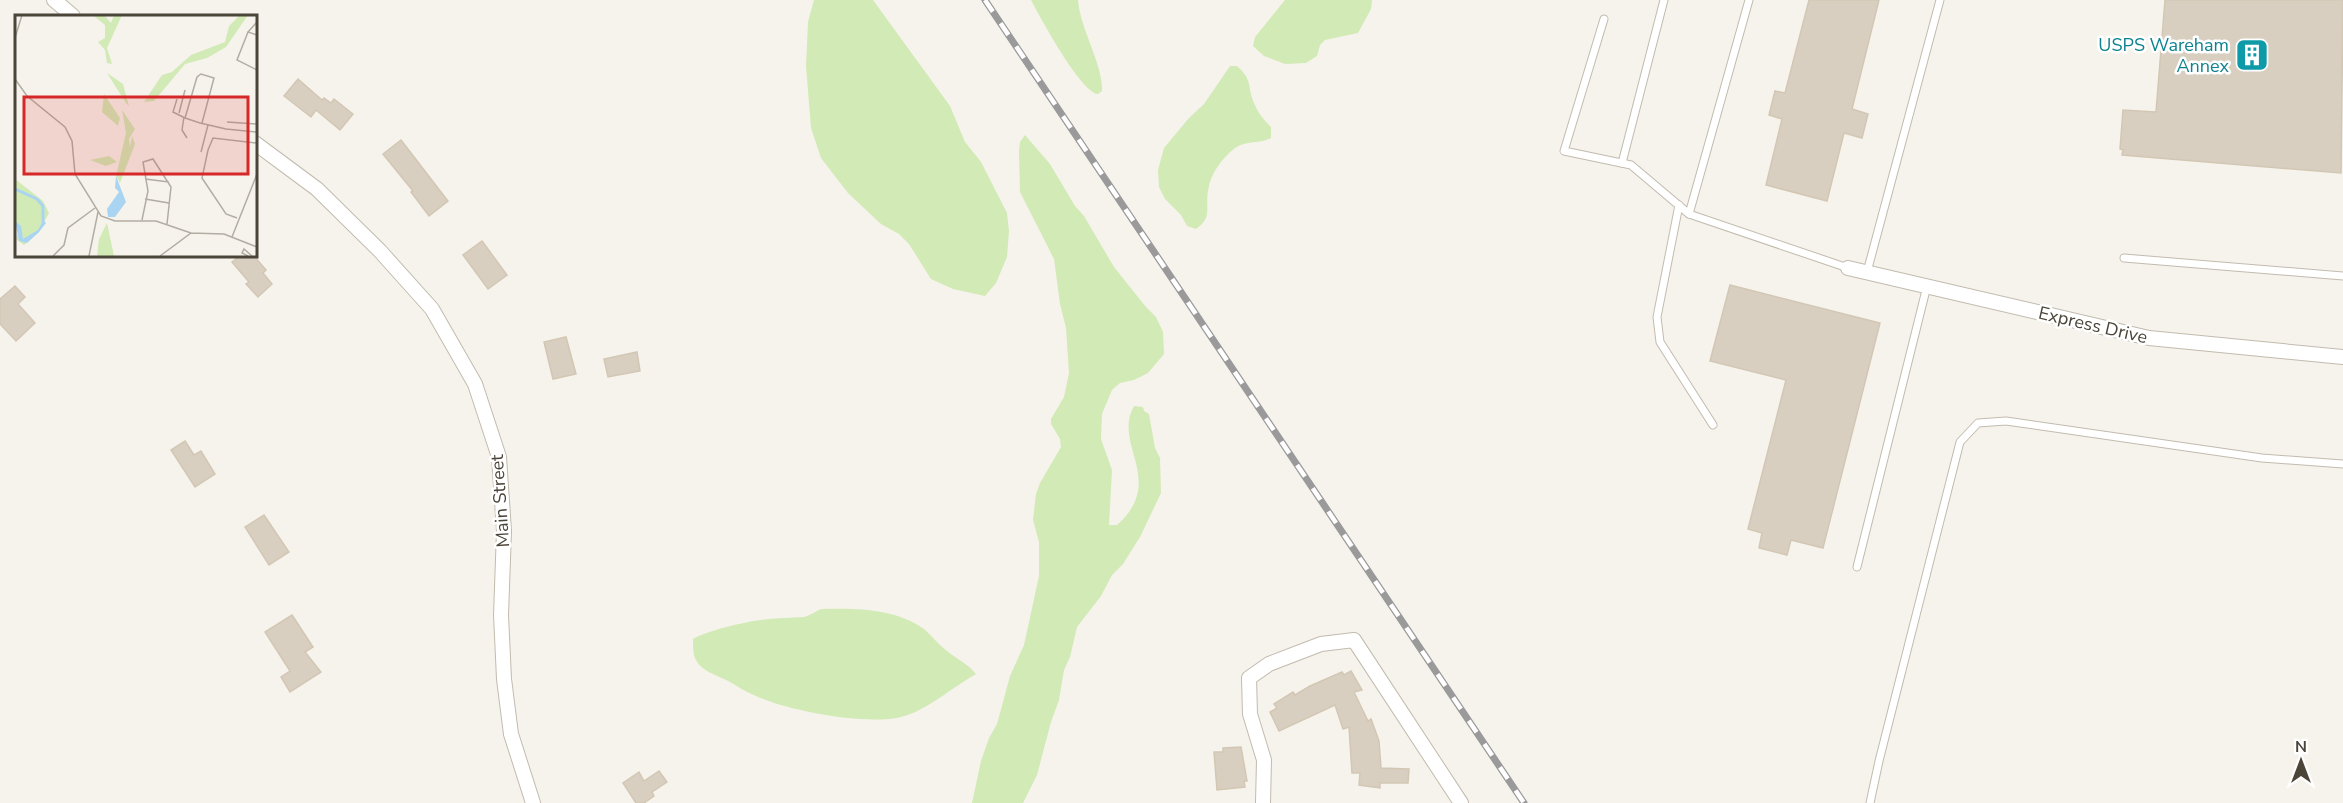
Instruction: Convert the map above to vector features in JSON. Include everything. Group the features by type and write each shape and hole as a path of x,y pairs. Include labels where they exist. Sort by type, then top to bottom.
{"street":[{"path":"54,0 72,15"},
{"name":"Main Street","path":"256,144 317,189 381,251 432,309 475,384 499,457 504,531 501,615 504,680 511,734 533,803"},
{"name":"Express Drive","path":"1848,268 2149,338 2185,344 2343,357"},
{"path":"1263,803 1264,760 1250,714 1249,678 1269,664 1321,644 1354,640 1461,803"}],"lane":[{"path":"1622,163 1664,0"},
{"path":"1689,214 1749,0"},
{"path":"1867,272 1940,0"},
{"path":"1604,19 1564,151 1631,165 1689,214 1848,268"},
{"path":"1679,205 1657,317 1660,342 1713,424"},
{"path":"2124,258 2343,276"},
{"path":"1857,567 1927,286"},
{"path":"1870,803 1960,442 1978,423 2006,421 2262,458 2343,464"}],"green space":[{"path":"814,0 873,0 950,106 965,142 981,162 1007,213 1009,231 1007,257 996,283 985,296 953,289 931,279 909,244 899,234 881,224 848,193 821,158 811,128 806,66 808,22"},
{"path":"1031,0 1078,0 1083,23 1099,69 1102,91 1098,94 1082,81 1072,68"},
{"path":"1285,0 1372,0 1371,9 1358,33 1325,40 1320,45 1317,56 1306,63 1285,64 1264,56 1253,46 1255,37"},
{"path":"1230,66 1237,66 1245,75 1256,107 1271,127 1271,138 1239,146 1221,162 1209,185 1205,221 1196,229 1187,226 1181,215 1165,199 1159,187 1158,170 1164,148 1204,104"},
{"path":"1025,135 1050,164 1114,267 1156,317 1163,332 1164,354 1148,373 1134,380 1120,383 1112,390 1102,414 1101,439 1112,470 1109,525 1117,525 1131,509 1138,493 1139,478 1129,435 1129,420 1134,406 1143,407 1144,411 1149,414 1155,448 1160,458 1161,493 1140,537 1123,564 1112,575 1101,596 1077,627 1037,775 1023,803 972,803 981,761 997,724 1010,676 1024,645 1039,576 1039,542 1033,520 1036,494 1061,447 1051,419 1064,397 1069,373 1066,328 1054,259 1020,192 1019,151 1020,142"},
{"path":"821,609 861,609 888,613 913,622 976,674 927,706 906,716 881,719 844,718 787,707 752,694 707,671 695,658 693,639 707,633 754,621 804,617"}],"building":[{"path":"1809,0 1879,0 1852,109 1868,114 1862,138 1844,133 1827,201 1766,185 1782,119 1769,115 1775,91 1785,93"},
{"name":"USPS Wareham Annex","path":"2165,0 2343,0 2341,173 2122,155 2123,150 2120,149 2123,110 2156,112"},
{"path":"298,79 322,100 324,98 331,103 334,99 353,114 340,130 316,110 311,117 284,96"},
{"path":"401,140 448,201 429,216 411,192 413,191 383,154"},
{"path":"482,241 507,275 488,289 463,255"},
{"path":"240,256 254,256 266,270 263,273 272,284 258,297 246,284 249,282 232,262"},
{"path":"1730,285 1880,323 1823,548 1791,540 1787,555 1759,548 1762,533 1748,529 1786,380 1710,361"},
{"path":"15,286 25,297 18,304 35,323 16,341 0,324 0,299"},
{"path":"566,337 576,374 553,379 544,342"},
{"path":"637,352 640,371 608,377 604,359"},
{"path":"185,441 194,455 201,451 215,474 195,487 171,450"},
{"path":"264,515 289,552 269,565 245,527"},
{"path":"292,615 313,647 305,652 321,672 290,692 281,677 290,671 265,632"},
{"path":"1351,671 1362,690 1354,692 1368,721 1371,719 1379,741 1381,768 1409,769 1408,783 1380,783 1380,788 1359,785 1360,773 1352,773 1349,727 1343,729 1335,705 1279,731 1270,712 1277,708 1274,704 1293,692 1295,695 1342,672 1344,675"},
{"path":"1241,747 1247,781 1244,781 1245,787 1217,790 1214,752 1223,752 1223,748"},
{"path":"659,771 667,782 652,792 654,796 644,803 636,803 623,783 639,772 644,781"}],"railway":[{"path":"985,0 1524,803"}],"place":[{"name":"USPS Wareham Annex","path":"2252,55"}]}
